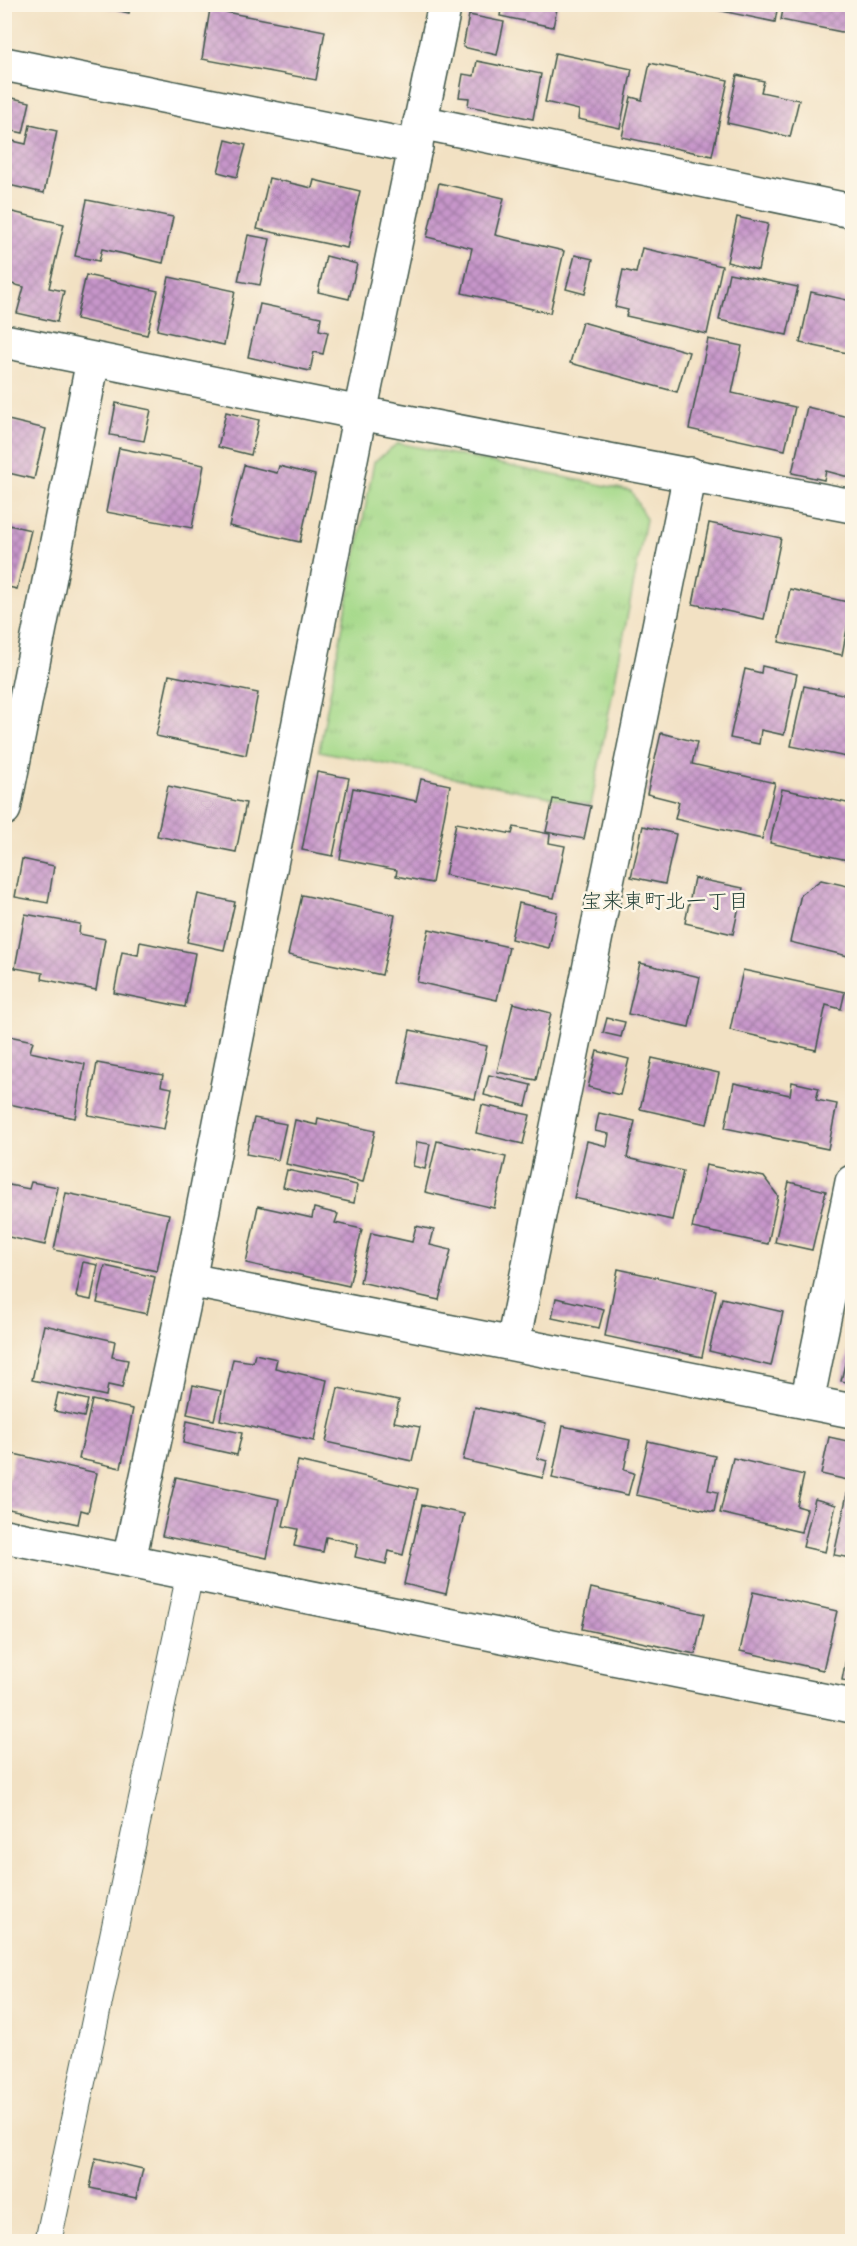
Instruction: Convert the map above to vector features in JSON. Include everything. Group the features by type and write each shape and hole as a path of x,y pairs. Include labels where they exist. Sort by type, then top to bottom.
{"street":[{"path":"129,1560 189,1280 360,413 445,4"},
{"path":"4,64 852,211"},
{"path":"4,341 360,413 852,506"},
{"path":"4,809 93,360"},
{"path":"513,1343 690,474"},
{"path":"807,1402 852,1182"},
{"path":"189,1280 852,1411"},
{"path":"4,1536 852,1706"}],"lane":[{"path":"48,2241 190,1573"}],"green space":[{"path":"398,443 631,491 646,519 591,805 319,751 374,462"}],"building":[{"path":"91,4 131,4 129,13"},
{"path":"502,4 558,4 553,27 500,16"},
{"path":"718,4 778,4 775,22 717,10"},
{"path":"784,4 852,4 852,34 781,20"},
{"path":"210,9 325,31 316,80 202,59"},
{"path":"469,15 504,22 497,55 463,47"},
{"path":"555,53 632,69 620,128 578,119 579,110 545,102"},
{"path":"477,61 541,74 533,119 468,106 469,98 459,97 463,74 474,76"},
{"path":"650,63 728,80 712,156 622,137 631,97 642,100"},
{"path":"737,75 764,81 761,92 799,100 790,137 727,123"},
{"path":"4,96 30,102 23,133 4,129"},
{"path":"30,125 57,131 44,193 4,184 4,139 26,144"},
{"path":"226,140 246,145 237,177 218,172"},
{"path":"269,178 312,188 314,180 360,191 347,248 257,229"},
{"path":"439,183 504,198 495,235 564,251 550,313 462,293 472,248 427,237"},
{"path":"87,200 173,217 163,263 102,249 99,261 75,256"},
{"path":"4,210 64,224 49,288 64,291 57,322 17,313 24,287 4,282"},
{"path":"737,217 768,224 758,270 727,262"},
{"path":"248,235 270,239 260,285 238,281"},
{"path":"642,248 722,266 707,334 626,316 628,310 615,307 623,270 636,273"},
{"path":"575,255 593,259 585,294 566,289"},
{"path":"326,256 357,264 349,299 318,292"},
{"path":"729,273 798,287 787,335 719,320"},
{"path":"86,275 158,291 147,335 76,319"},
{"path":"169,277 235,291 224,345 157,330"},
{"path":"811,292 852,301 852,354 800,343"},
{"path":"260,304 321,317 319,330 328,332 323,354 314,352 310,371 248,357"},
{"path":"582,322 689,352 677,392 570,363"},
{"path":"708,339 742,346 732,393 795,407 785,450 689,429"},
{"path":"116,403 151,410 144,441 110,435"},
{"path":"807,407 852,418 852,478 826,471 824,480 792,473"},
{"path":"226,412 259,420 251,455 218,447"},
{"path":"4,419 46,429 34,479 4,472"},
{"path":"119,448 204,465 192,528 106,512"},
{"path":"244,465 277,473 279,466 315,475 300,542 229,526"},
{"path":"709,523 781,538 764,619 693,604"},
{"path":"4,524 31,530 17,589 4,586"},
{"path":"790,589 852,603 842,655 779,642"},
{"path":"762,666 797,674 784,735 761,730 759,744 730,738 745,669 761,673"},
{"path":"169,675 258,693 246,755 156,736"},
{"path":"804,686 852,696 852,758 791,746"},
{"path":"661,733 697,742 692,764 775,783 762,839 675,819 679,802 647,794"},
{"path":"317,772 349,778 333,856 302,850"},
{"path":"421,779 450,785 432,883 396,876 397,870 340,859 353,788 416,801"},
{"path":"168,786 246,803 236,852 157,836"},
{"path":"782,789 852,804 852,861 770,843"},
{"path":"553,799 591,806 584,839 546,832"},
{"path":"456,823 512,834 514,827 550,834 549,843 565,846 554,898 445,875"},
{"path":"643,826 676,834 665,884 631,877"},
{"path":"22,859 54,866 48,903 15,897"},
{"path":"694,878 743,888 733,934 685,923"},
{"path":"821,880 852,887 852,957 790,942 801,894"},
{"path":"198,894 235,902 224,950 187,942"},
{"path":"302,895 395,915 382,975 288,955"},
{"path":"519,903 557,912 549,948 511,939"},
{"path":"25,914 80,924 79,934 105,939 96,990 42,979 43,973 15,968"},
{"path":"429,929 509,947 497,1000 417,982"},
{"path":"140,942 195,953 185,1007 114,993 122,952 138,955"},
{"path":"640,963 700,977 689,1027 628,1014"},
{"path":"743,970 845,992 841,1009 826,1005 816,1050 730,1030"},
{"path":"513,1003 551,1013 536,1080 497,1072"},
{"path":"607,1018 625,1022 621,1037 603,1033"},
{"path":"410,1030 487,1046 475,1099 399,1083"},
{"path":"4,1035 33,1041 30,1052 85,1064 75,1118 4,1103"},
{"path":"597,1051 629,1059 620,1095 588,1087"},
{"path":"652,1058 719,1073 707,1124 640,1109"},
{"path":"97,1063 163,1075 161,1086 172,1088 164,1129 88,1115"},
{"path":"489,1075 531,1085 526,1106 484,1095"},
{"path":"792,1082 819,1088 816,1100 837,1104 828,1149 725,1128 734,1083 790,1095"},
{"path":"482,1105 530,1115 523,1144 476,1133"},
{"path":"599,1113 635,1121 627,1158 683,1171 672,1220 574,1198 587,1141 607,1146 609,1134 595,1131"},
{"path":"254,1118 286,1124 278,1160 246,1154"},
{"path":"318,1118 375,1131 363,1182 286,1164 295,1120 317,1125"},
{"path":"437,1141 506,1157 494,1208 425,1192"},
{"path":"417,1142 430,1144 425,1169 413,1166"},
{"path":"706,1165 764,1177 778,1196 768,1244 692,1228"},
{"path":"287,1170 357,1185 354,1203 283,1187"},
{"path":"31,1182 58,1187 45,1245 4,1236 4,1184 29,1189"},
{"path":"789,1182 826,1191 812,1250 775,1242"},
{"path":"66,1193 169,1214 157,1271 54,1250"},
{"path":"258,1206 312,1218 314,1208 338,1214 335,1223 362,1229 349,1286 246,1263"},
{"path":"416,1226 434,1230 430,1245 451,1250 439,1300 360,1282 371,1233 412,1242"},
{"path":"83,1262 98,1265 91,1300 76,1297"},
{"path":"105,1266 155,1277 147,1314 97,1303"},
{"path":"618,1269 716,1290 702,1357 605,1336"},
{"path":"556,1298 604,1309 599,1328 552,1318"},
{"path":"722,1298 783,1312 771,1366 709,1351"},
{"path":"44,1325 115,1341 112,1357 128,1360 122,1388 108,1385 106,1396 32,1380"},
{"path":"852,1334 852,1383 841,1381"},
{"path":"255,1354 277,1359 275,1368 327,1380 314,1441 220,1420 233,1359 253,1362"},
{"path":"193,1385 221,1391 214,1420 187,1414"},
{"path":"338,1388 399,1400 394,1422 420,1427 412,1461 326,1442"},
{"path":"58,1393 88,1400 84,1417 54,1411"},
{"path":"92,1400 133,1409 121,1468 79,1459"},
{"path":"475,1407 546,1423 537,1458 547,1461 543,1478 463,1460"},
{"path":"187,1421 242,1433 237,1455 183,1443"},
{"path":"563,1426 630,1440 624,1470 634,1473 628,1495 552,1478"},
{"path":"829,1437 852,1442 852,1481 821,1474"},
{"path":"648,1441 715,1456 708,1490 718,1492 714,1512 636,1495"},
{"path":"14,1454 97,1473 88,1512 81,1510 78,1524 4,1508 4,1497"},
{"path":"733,1458 804,1475 797,1506 807,1509 801,1532 720,1513"},
{"path":"298,1461 418,1489 403,1555 389,1551 386,1564 355,1557 358,1544 326,1537 323,1552 294,1546 298,1529 283,1526"},
{"path":"176,1477 279,1499 267,1558 162,1536"},
{"path":"847,1494 852,1495 852,1558 834,1555"},
{"path":"815,1499 836,1505 825,1552 803,1547"},
{"path":"422,1505 464,1514 446,1594 404,1584"},
{"path":"591,1588 704,1614 695,1654 582,1629"},
{"path":"753,1592 837,1611 823,1670 740,1651"},
{"path":"852,1633 852,1682 842,1680"},
{"path":"96,2158 143,2169 136,2198 90,2188"}],"district":[{"name":"宝来東町北一丁目","path":"665,901"}]}
